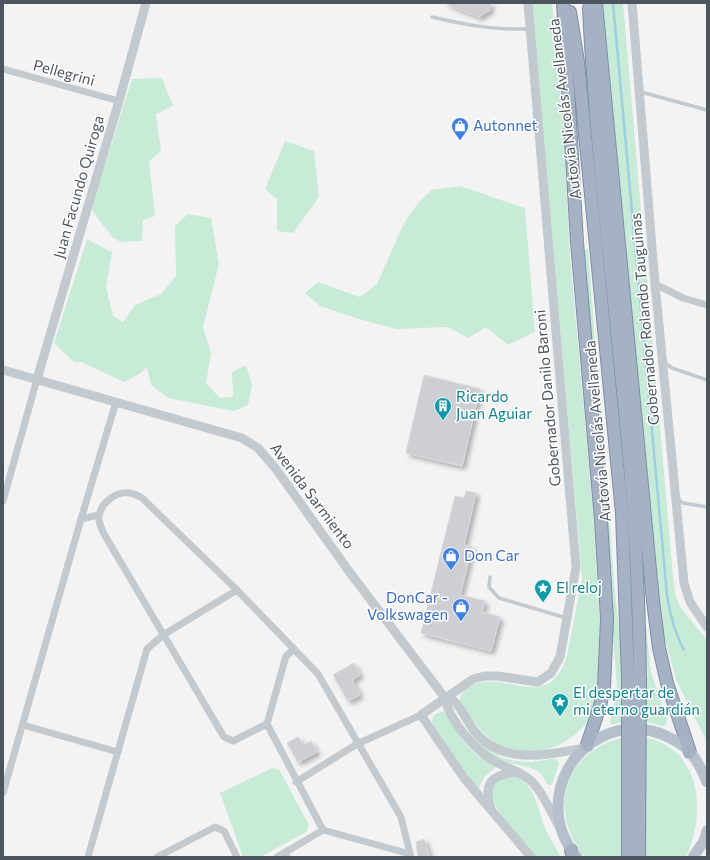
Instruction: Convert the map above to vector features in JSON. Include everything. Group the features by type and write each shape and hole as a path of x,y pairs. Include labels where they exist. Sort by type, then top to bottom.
{"highway":[{"path":"562,3 577,242 600,512 607,619 604,687 600,706 585,746"},
{"name":"Autovía Nicolás Avellaneda","path":"569,3 578,62 622,513 634,677 628,857"},
{"name":"Autovía Nicolás Avellaneda","path":"589,3 592,60 608,246 633,502 634,677 639,857"},
{"path":"596,3 659,648 667,683 690,752"}],"main road":[{"path":"574,854 560,828 558,814 560,785 574,758 585,746 600,737 614,732 630,729 660,733 674,740 690,752 704,770 707,782"},
{"path":"693,857 704,841 707,831"}],"street":[{"name":"Juan Facundo Quiroga","path":"37,379 119,101 146,3"},
{"name":"Gobernador Danilo Baroni","path":"420,715 465,683 485,676 498,676 531,682 544,679 557,665 560,657 576,567 528,3"},
{"name":"Gobernador Rolando Tauguinas","path":"632,3 655,284 684,583 690,602 707,627"},
{"name":"Pellegrini","path":"3,69 119,101"},
{"path":"655,284 683,298 707,305"},
{"name":"Avenida Sarmiento","path":"3,370 242,438 258,448 276,469 348,570 445,698 447,708 475,747 489,758 518,772 534,785 560,828"},
{"path":"3,501 37,379"},
{"path":"3,793 116,402"},
{"path":"267,724 233,741 224,736 104,534 100,524 99,515 110,498 118,494 129,492 141,497 237,590 318,674 400,817 410,856"},
{"path":"81,519 99,515"},
{"path":"88,857 147,649 163,635 237,590"},
{"path":"294,649 286,656 267,724 296,782 323,830 410,856"},
{"name":"Avenida Sarmiento","path":"445,698 454,702 475,732 501,751 514,755 538,756 585,746"},
{"path":"296,782 357,744 420,715 464,778 492,813 531,857"},
{"path":"23,725 118,752"},
{"path":"492,813 488,799 489,784 494,778 502,774 518,772"},
{"path":"157,857 215,827 224,831 237,857"},
{"path":"277,857 285,855 323,830"}],"lane":[{"path":"432,17 473,27 507,30 530,28"},
{"path":"639,92 707,110"},
{"path":"662,361 672,368 707,380"},
{"path":"675,496 683,503 707,507"},
{"path":"490,577 489,587 499,598 566,618"}],"green space":[{"path":"532,3 552,3 564,136 570,256 593,512 603,672 601,690 595,708 590,718 582,728 561,744 549,749 524,752 511,750 499,745 487,737 477,726 460,700 462,693 465,690 483,682 497,682 537,687 548,684 559,674 567,656 582,578"},
{"path":"603,3 623,3 673,576 676,597 681,608 707,640 707,741 676,679 661,625"},
{"path":"162,78 173,106 156,114 161,151 149,161 155,216 143,220 142,241 121,242 112,237 91,209 132,79"},
{"path":"285,141 314,151 319,197 293,233 277,231 277,199 265,189"},
{"path":"460,186 525,208 535,332 508,345 486,327 468,338 448,327 396,329 320,306 305,293 318,282 360,297 377,284 403,225 418,203 431,190"},
{"path":"188,214 211,218 219,264 203,327 211,353 206,383 220,398 233,397 232,372 246,365 252,385 248,405 234,411 168,398 151,385 147,367 139,374 124,382 81,362 74,362 54,343 87,239 112,252 106,287 113,316 123,322 135,305 161,294 176,276 175,226"},
{"path":"588,249 615,591 624,677 648,678 629,390 647,637 651,672 667,720 666,725 663,726 632,720 612,725 610,723 617,687 583,250"},
{"path":"443,711 446,712 461,738 472,751 496,767 484,777 478,790 433,727 432,720 435,714"},
{"path":"457,712 479,741 496,755 506,759 532,762 556,759 559,763 552,785 548,785 541,774 536,770 529,767 500,761 475,742"},
{"path":"630,736 653,739 670,748 683,761 692,777 696,796 697,816 693,837 686,857 585,857 573,838 566,819 565,800 568,782 577,766 591,752 608,742"},
{"path":"272,768 279,769 309,825 306,832 260,857 243,857 220,793"},
{"path":"517,776 528,786 536,800 546,830 561,857 536,857 504,819 496,807 492,796 492,786 501,778"}],"building":[{"path":"444,3 491,3 490,10 479,17"},
{"name":"Ricardo Juan Aguiar","path":"424,375 480,389 462,466 406,453"},
{"name":"Don Car","path":"466,491 476,493 464,545 472,547 460,595 485,601 482,612 500,617 491,651 421,633 455,496 464,498"},
{"path":"354,663 360,675 352,680 360,695 348,701 333,675"},
{"path":"298,737 303,745 311,741 317,752 298,762 287,743"},
{"path":"424,839 430,857 418,857 416,842"}],"waterway":[{"path":"613,3 667,595 673,623 684,650"}],"place":[{"name":"Autonnet","path":"460,141"},
{"name":"Ricardo Juan Aguiar","path":"443,421"},
{"name":"Don Car","path":"451,571"},
{"name":"El reloj","path":"543,603"},
{"name":"DonCar - Volkswagen","path":"461,622"},
{"name":"El despertar de mi eterno guardián","path":"560,717"}]}
